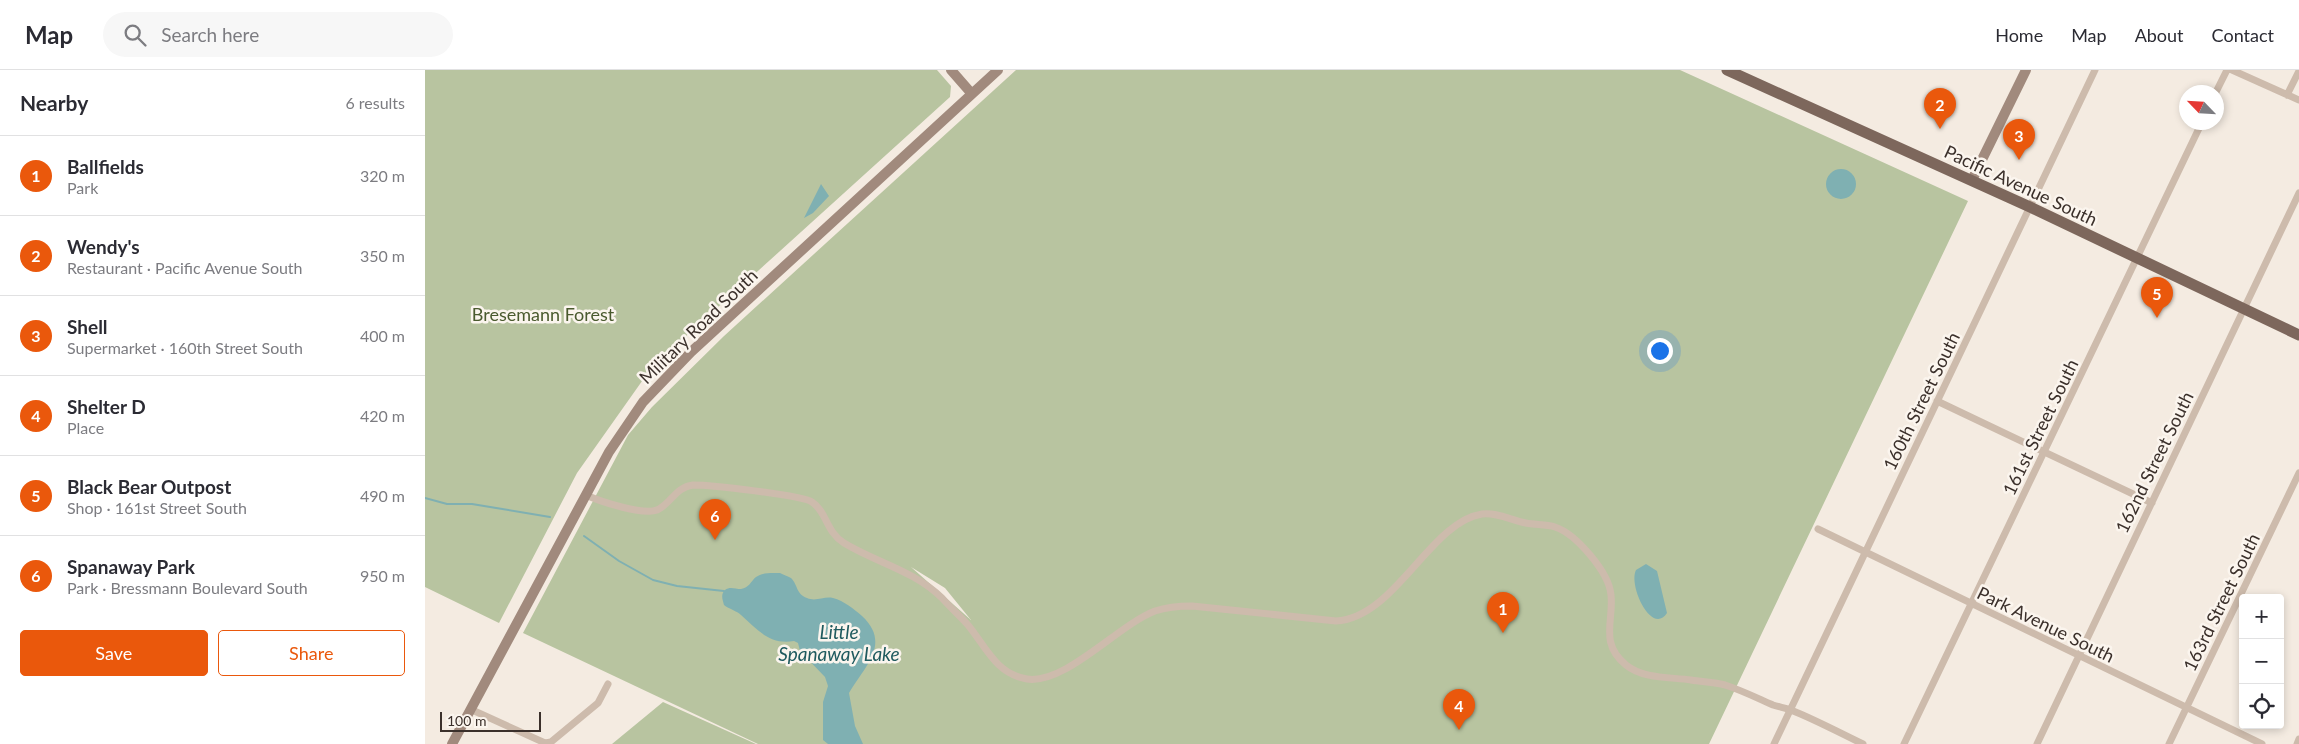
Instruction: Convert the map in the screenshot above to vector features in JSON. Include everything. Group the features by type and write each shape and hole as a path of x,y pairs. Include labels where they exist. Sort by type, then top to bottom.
{"main road":[{"path":"951,70 972,94"},
{"name":"Military Road South","path":"452,744 617,439 643,402 663,380 998,70"},
{"name":"Pacific Avenue South","path":"1727,70 1972,180 2299,335"},
{"path":"1972,180 2025,70"}],"street":[{"name":"160th Street South","path":"1774,744 2095,70"},
{"path":"2220,85 2227,70"},
{"path":"2232,70 2299,100"},
{"path":"2287,95 2299,71"},
{"name":"161st Street South","path":"1904,744 2198,130"},
{"name":"162nd Street South","path":"2037,744 2299,193"},
{"path":"1937,401 2152,503"},
{"name":"163rd Street South","path":"2169,744 2299,473"},
{"path":"586,495 646,512 658,510 683,487 693,485 788,495 809,500 818,508 831,533 843,543 909,573 931,588 968,626 1001,668 1016,676 1038,680 1056,674 1148,615 1170,607 1192,606 1329,621 1355,617 1382,598 1452,528 1479,514 1494,514 1528,523 1555,527 1567,534 1593,557 1606,576 1611,594 1610,640 1620,658 1631,668 1656,676 1722,684 1791,710 1863,744"},
{"name":"Park Avenue South","path":"1818,529 2261,744"},
{"path":"470,709 545,743 551,742 598,703 608,684"},
{"path":"2297,744 2299,739"}],"green space":[{"name":"Bresemann Forest","path":"425,70 937,70 951,86 950,97 652,367 577,473 499,623 425,587"},
{"path":"1016,70 1680,70 1968,201 1709,744 758,744 523,633 628,435 652,407 724,336","holes":["911,567 945,588 971,620"]},
{"path":"663,702 756,744 612,744"}],"water":[{"path":"1841,169 1852,173 1856,184 1852,195 1841,199 1830,195 1826,184 1830,173"},
{"path":"821,184 829,196 813,213 804,218"},
{"path":"1646,564 1657,571 1667,613 1661,618 1655,618 1648,614 1638,597 1635,587 1634,577 1636,570"},
{"name":"Little Spanaway Lake","path":"780,573 791,578 803,596 810,599 833,598 841,601 859,613 871,626 875,636 875,646 868,665 849,693 855,726 863,744 828,744 823,740 823,702 828,686 825,677 800,651 798,643 794,641 778,641 765,635 739,614 724,605 722,596 723,592 727,589 744,588 762,574"}],"waterway":[{"path":"425,498 447,504 472,504 550,517"},
{"path":"584,536 619,561 653,580 677,586 724,591"}],"place":[{"name":"Wendy's","path":"1940,129"},
{"name":"Shell","path":"2019,160"},
{"name":"Black Bear Outpost","path":"2157,318"},
{"name":"Spanaway Park","path":"715,540"},
{"name":"Ballfields","path":"1503,633"},
{"name":"Shelter D","path":"1459,730"}]}
